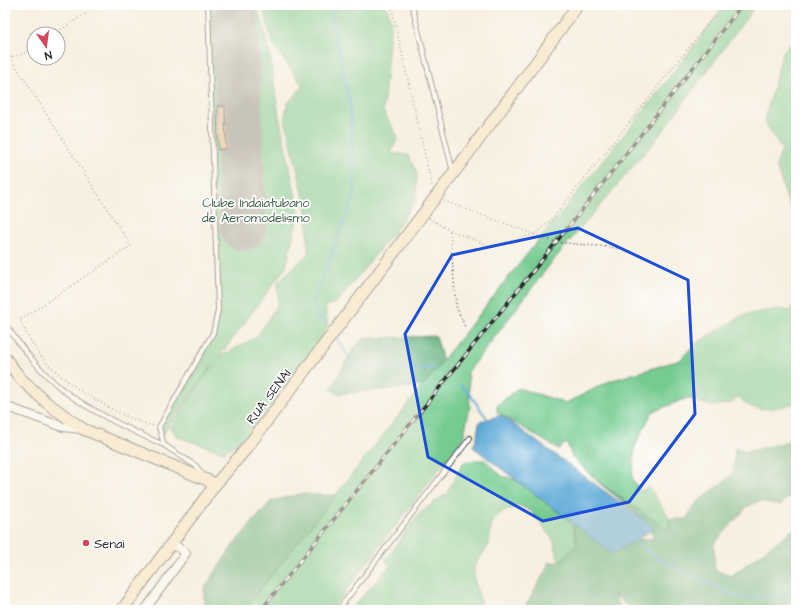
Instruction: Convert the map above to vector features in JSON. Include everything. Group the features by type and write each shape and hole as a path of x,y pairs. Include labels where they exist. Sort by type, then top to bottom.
{"street":[{"name":"RUA SENAI","path":"122,610 172,543 211,482 245,450 578,5"},
{"path":"5,358 21,379 48,404 83,429 211,482"},
{"path":"5,406 63,427 83,429"},
{"path":"145,610 186,553 172,543"}],"lane":[{"path":"164,445 158,427 213,333 218,310 208,5"},
{"path":"412,5 453,174"},
{"path":"5,324 19,344 45,373 70,396 136,433 164,445 196,466 211,482"},
{"path":"338,610 470,438"}],"path":[{"path":"66,26 99,5"},
{"path":"391,5 435,198 555,242 619,248"},
{"path":"422,214 450,230 490,246 536,234 552,219 722,5"},
{"path":"5,59 26,52"},
{"path":"10,58 132,246 20,320 28,338 46,362 85,393 122,414 158,427"},
{"path":"450,230 456,306 465,327"}],"highlighted area":[{"path":"578,228 688,280 695,414 629,502 543,521 428,457 405,334 452,255"}],"green space":[{"name":"Clube Indaiatubano de Aeromodelismo","path":"208,5 257,5 268,43 279,116 299,212 286,267 219,357 257,337 278,303 278,282 308,254 307,210 285,119 287,104 303,86 273,45 262,5 386,5 391,20 383,111 398,137 391,153 408,155 417,173 416,199 394,232 337,302 325,307 328,325 321,339 252,432 224,452 177,437 171,427 213,364 163,434 159,427 213,333 218,310"},
{"path":"726,5 756,5 659,136 551,263 468,372 470,407 463,438 331,610 244,610 528,253 636,120"},
{"path":"796,38 796,208 792,202 789,205 776,166 782,149 764,121 783,51"},
{"path":"796,301 796,403 765,409 750,406 738,396 732,403 712,406 687,398 652,412 635,446 632,478 640,491 649,487 670,519 668,531 597,481 572,457 567,443 558,449 497,412 497,406 518,388 566,403 610,381 680,360 695,344 743,315 777,309 789,311"},
{"path":"436,336 443,361 423,386 340,394 330,390 353,349 364,338"},
{"path":"796,439 796,445 786,461 794,462 796,466 796,492 780,505 759,501 747,507 714,544 715,570 731,576 796,527 796,600 791,610 631,610 615,595 620,610 523,610 547,568 548,562 558,562 577,545 571,517 615,542 654,538 646,521 597,481 668,530 670,519 686,519 696,503 733,474 735,448 746,452"},
{"path":"474,460 485,460 502,476 517,480 569,520 574,530 577,545 559,562 554,541 531,511 520,506 500,513 492,522 489,545 474,567 474,578 483,610 350,610 391,565 385,560 420,513 444,495 446,496 463,463"},
{"path":"299,494 336,495 244,610 204,610 204,589 233,545 271,501"}],"water":[{"path":"501,415 655,528 613,554 473,447 477,437 479,422"}],"building":[{"path":"217,106 225,106 226,149 218,150"}],"waterway":[{"path":"329,5 350,104 355,194 313,302 317,314 329,326"},
{"path":"336,337 353,364 435,369"},
{"path":"461,386 468,392 489,421"},
{"path":"633,540 660,560 738,597 796,596"}],"runway":[{"path":"235,23 243,227"}],"railway":[{"path":"261,610 582,210 742,5"}],"place":[{"name":"Senai","path":"86,543"}]}
